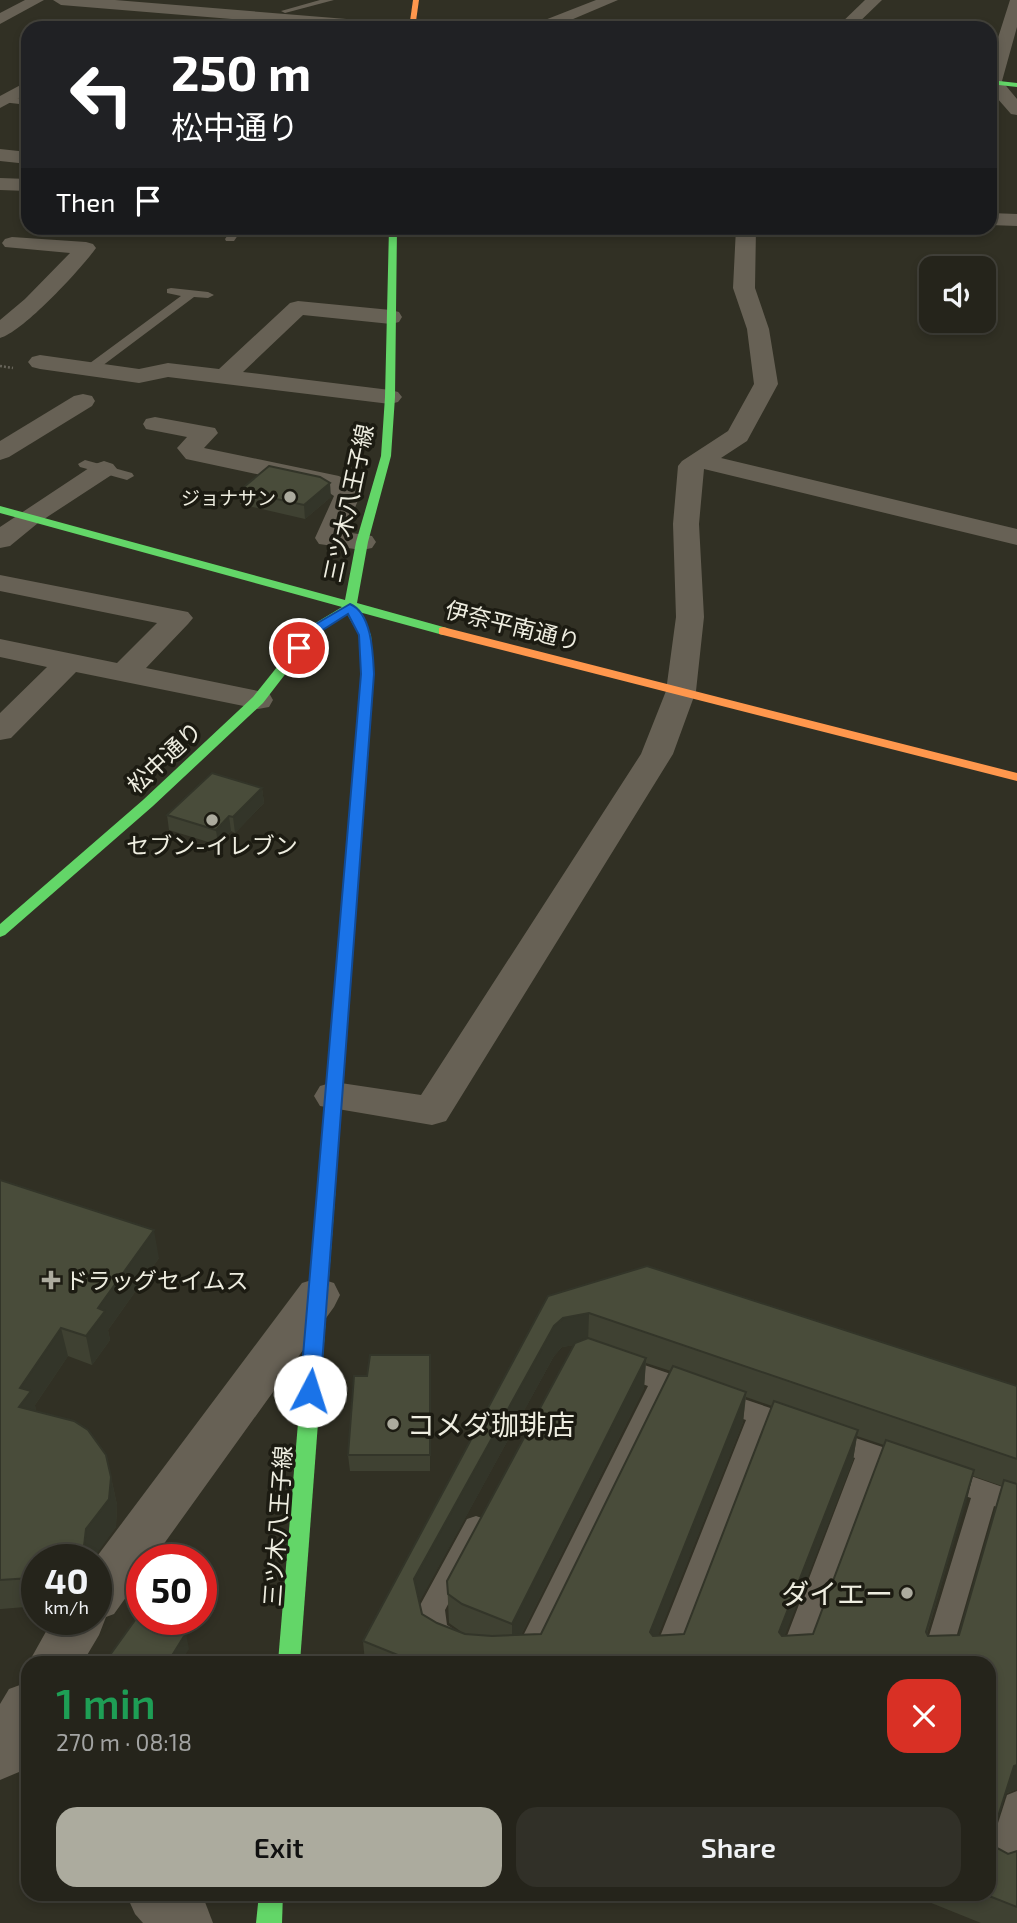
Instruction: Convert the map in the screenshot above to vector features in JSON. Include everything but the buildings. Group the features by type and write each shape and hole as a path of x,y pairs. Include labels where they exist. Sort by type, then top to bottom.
{"main road":[{"path":"413,21 416,0"},
{"path":"997,83 1017,85"},
{"name":"三ツ木八王子線","path":"289,1656 368,674 365,635 350,607 362,542 386,456 390,397 393,235"},
{"name":"伊奈平南通り","path":"0,509 350,607 1017,777"},
{"name":"松中通り","path":"0,932 148,803 258,700 313,630 350,607"},
{"path":"269,1923 271,1901"}],"street":[{"path":"0,19 36,0"},
{"path":"61,0 290,20"},
{"path":"130,21 179,0"},
{"path":"256,0 290,20"},
{"path":"556,21 610,0"},
{"path":"852,21 874,0"},
{"path":"997,66 1017,1"},
{"path":"997,88 1017,110"},
{"path":"2,101 21,90"},
{"path":"0,155 21,157"},
{"path":"0,184 21,185"},
{"path":"997,219 1017,220"},
{"path":"6,248 21,235"},
{"path":"334,1096 432,1111 657,754 681,691 690,617 686,524 691,466 738,436 766,384 758,329 744,288 746,235"},
{"path":"0,331 33,304 86,248 6,248"},
{"path":"223,378 298,308 391,317"},
{"path":"40,362 139,376 168,370 390,397"},
{"path":"0,452 83,401"},
{"path":"10,421 41,426"},
{"path":"155,424 206,433 190,448 194,454 330,482 348,493 329,538 362,542"},
{"path":"700,461 1017,537"},
{"path":"0,540 29,517 105,470"},
{"path":"0,583 178,618 124,673"},
{"path":"0,648 258,700"},
{"path":"0,731 69,662"},
{"path":"112,1576 318,1294"},
{"path":"59,1656 71,1635"},
{"path":"162,1901 184,1923"}],"lane":[{"path":"290,20 330,0"},
{"path":"2,101 21,102"},
{"path":"230,239 233,235"},
{"path":"171,291 208,295"},
{"path":"90,369 114,347 192,293"},
{"path":"599,1360 1017,1503"},
{"path":"527,1656 663,1381"},
{"path":"666,1656 760,1415"},
{"path":"793,1656 870,1452"},
{"path":"937,1656 985,1492"},
{"path":"464,1648 435,1632 431,1609 491,1501"},
{"path":"1002,1864 1017,1805"}],"traffic: fast":[{"path":"997,83 1017,85"},
{"path":"360,771 368,674 365,635 350,607 362,542 386,456 390,397 393,235"},
{"path":"0,509 443,631"},
{"path":"0,932 148,803 258,700 313,630 350,607"},
{"path":"289,1656 327,1184"},
{"path":"269,1923 271,1901"}],"traffic: slow":[{"path":"413,21 416,0"},
{"path":"443,631 1017,777"}],"traffic: jam":[{"path":"327,1184 360,771"}],"place":[{"name":"ジョナサン","path":"290,497"},
{"name":"セブン-イレブン","path":"212,820"},
{"name":"ドラッグセイムス","path":"51,1280"},
{"name":"コメダ珈琲店","path":"393,1424"},
{"name":"ダイエー","path":"907,1593"}],"route":[{"path":"299,648 313,630 350,607 365,635 368,674 325,1233 310,1391"}]}
